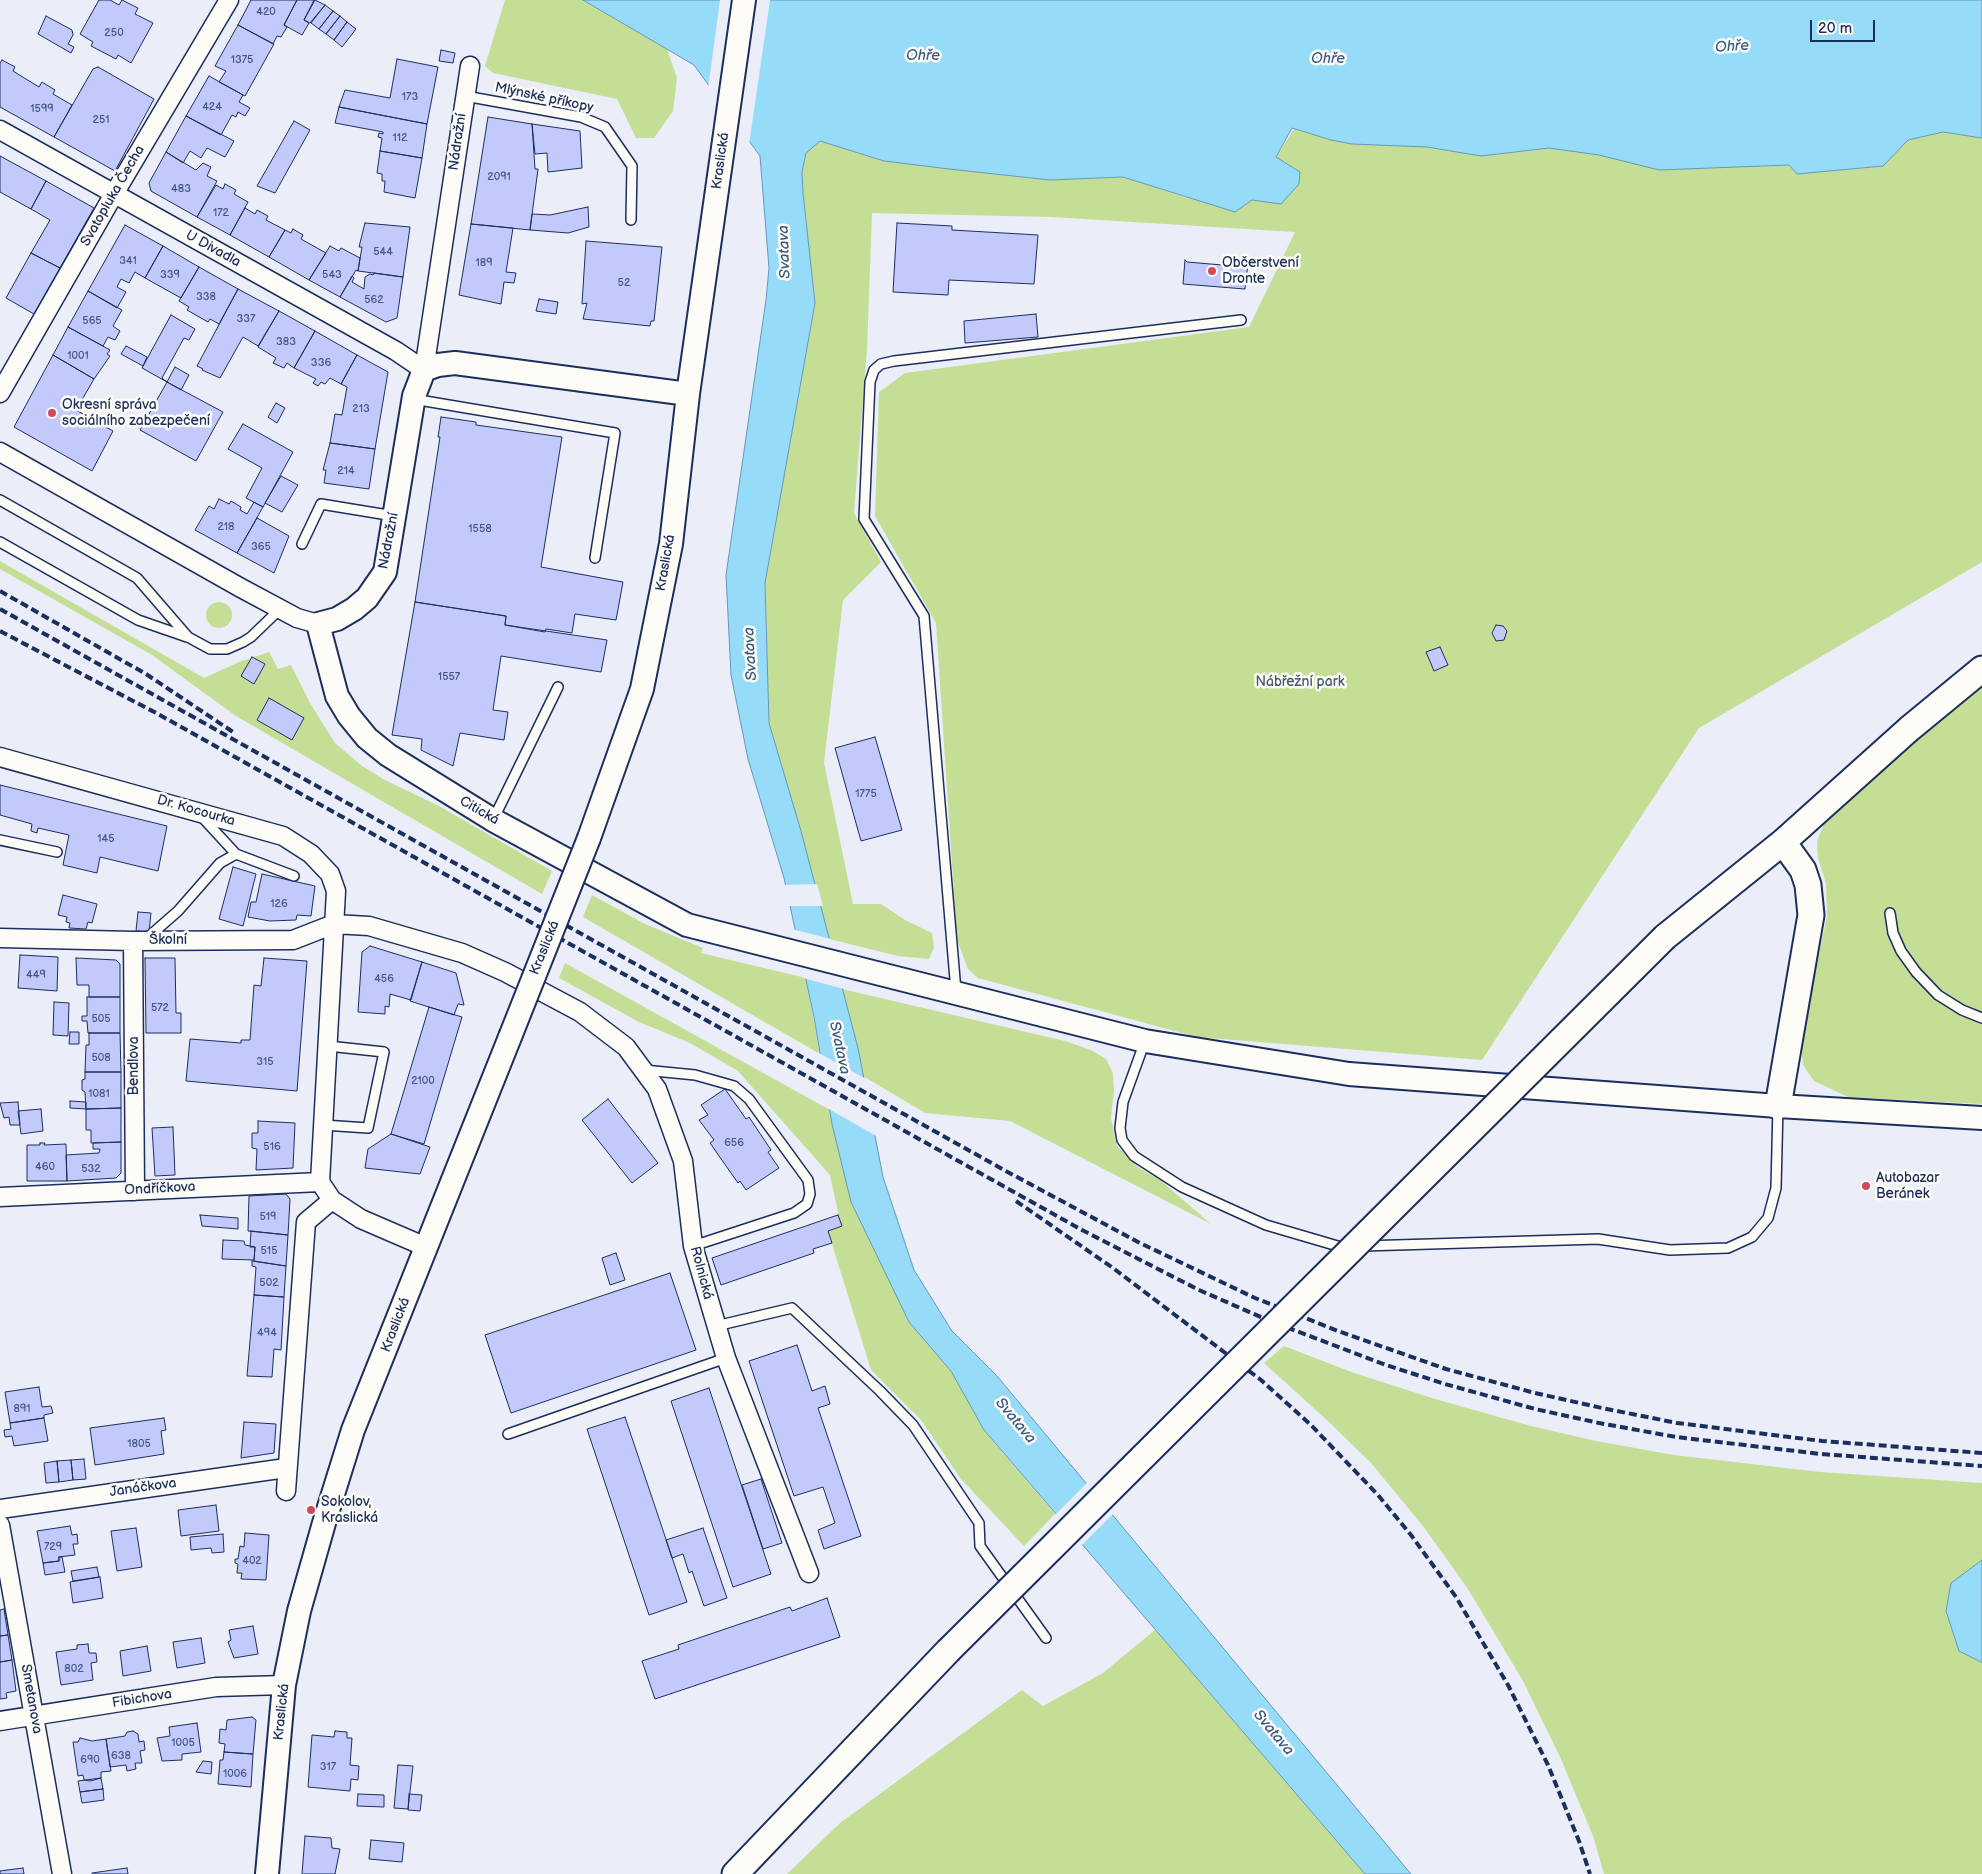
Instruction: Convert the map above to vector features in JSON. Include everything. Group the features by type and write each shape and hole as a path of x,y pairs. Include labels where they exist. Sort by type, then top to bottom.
{"main road":[{"path":"735,1874 948,1651 1665,937 1783,842 1909,729 1982,669"},
{"path":"1778,1106 1811,915 1808,886 1802,870 1783,842"}],"street":[{"name":"Svatopluka Čecha","path":"0,393 114,194 229,0"},
{"name":"Kraslická","path":"267,1874 284,1685 299,1611 353,1430 589,838 642,689 671,544 688,394 744,0"},
{"name":"Nádražní","path":"318,624 337,619 354,609 367,598 385,572 413,399 417,382 424,370 470,66"},
{"name":"U Divadla","path":"0,130 396,351 424,370"},
{"path":"424,370 438,365 455,363 688,394"},
{"path":"0,452 280,609 297,618 318,624"},
{"name":"Citická","path":"318,624 337,696 349,716 368,738 388,755 493,820 687,925 708,932 956,992 1145,1041 1348,1074 1778,1106 1982,1118"},
{"name":"Dr. Kocourka","path":"0,757 283,836 311,854 330,874 336,891 320,1182"},
{"name":"Školní","path":"0,938 138,941 293,940 334,924"},
{"name":"Rolnická","path":"334,924 369,926 462,953 505,972 564,1002 626,1047 644,1070 657,1089 683,1161 693,1246 726,1358 809,1573"},
{"name":"Bendlova","path":"135,1190 138,941"},
{"path":"320,1182 332,1200 361,1219 426,1247"},
{"name":"Ondříčkova","path":"0,1197 320,1182"},
{"path":"286,1491 286,1468 306,1222 332,1200"},
{"name":"Janáčkova","path":"0,1509 286,1468"},
{"name":"Smetanova","path":"0,1525 62,1874"},
{"name":"Fibichova","path":"0,1721 216,1687 284,1685"}],"lane":[{"name":"Mlýnské příkopy","path":"465,96 581,118 605,127 632,166 631,220"},
{"path":"956,992 924,616 864,519 870,382 874,370 881,364 894,361 1242,320"},
{"path":"413,399 615,433 594,558"},
{"path":"0,500 137,578 188,637 198,644 216,650 227,649 251,637 280,609"},
{"path":"302,544 321,504 394,516"},
{"path":"0,542 138,620 188,637"},
{"path":"493,820 558,687"},
{"path":"197,812 236,854 294,876"},
{"path":"0,840 57,852"},
{"path":"138,941 178,911 220,863 236,854"},
{"path":"1890,913 1893,933 1901,951 1916,972 1938,995 1962,1010 1982,1018"},
{"path":"1145,1041 1123,1102 1120,1128 1122,1140 1134,1156 1182,1187 1266,1225 1340,1247 1598,1239 1670,1250 1728,1248 1752,1237 1768,1218 1776,1188 1778,1106"},
{"path":"323,1125 368,1128 384,1052 328,1046"},
{"path":"644,1070 695,1075 734,1086 749,1099 808,1180 810,1194 807,1204 794,1212 693,1246"},
{"path":"716,1326 792,1308 880,1391 913,1425 979,1523 980,1546 1046,1638"},
{"path":"508,1434 726,1358"}],"green space":[{"path":"505,0 583,0 667,49 677,78 673,111 654,138 636,138 617,99 493,73 485,66"},
{"name":"Nábřežní park","path":"1294,129 1331,140 1427,147 1481,156 1549,148 1599,155 1754,166 1789,165 1797,174 1883,166 1908,140 1943,132 1982,138 1982,562 1699,728 1482,1060 1197,1037 978,978 968,969 957,940 936,623 875,516 879,392 905,373 1249,327 1295,232 1052,217 872,213 867,349 854,513 881,562 843,600 824,763 853,904 881,904 905,920 932,933 934,948 929,959 898,956 829,939 769,723 765,583 815,303 803,193 802,172 806,153 820,141 884,161 1050,180 1123,177 1188,198 1252,200 1281,204 1300,172 1276,157"},
{"path":"0,561 204,678 239,662 269,652 278,669 291,665 310,703 335,743 362,766 385,780 439,806 552,871 542,894 236,716 152,655 0,569"},
{"path":"219,602 228,606 232,615 228,624 219,628 210,624 206,615 210,606"},
{"path":"1982,685 1982,1104 1848,1097 1814,1081 1803,1065 1801,1041 1827,916 1826,884 1818,858 1817,841 1825,821 1856,789"},
{"path":"592,895 645,924 703,948 701,953 806,978 820,1054 583,917"},
{"path":"565,963 830,1110 832,1124 909,1322 951,1371 985,1432 1055,1514 1024,1546 961,1479 921,1420 871,1370 828,1231 841,1226 830,1175 738,1071 690,1043 639,1022 559,978"},
{"path":"842,989 1065,1041 1091,1050 1106,1059 1113,1073 1114,1090 1111,1118 1117,1146 1139,1168 1160,1180 1211,1224 1010,1121 925,1113 863,1076"},
{"path":"1284,1346 1354,1373 1435,1399 1531,1426 1596,1441 1674,1455 1820,1472 1982,1483 1982,1874 1604,1874 1593,1836 1561,1759 1523,1681 1468,1589 1423,1526 1371,1463 1264,1363"},
{"path":"1155,1630 1365,1874 787,1874 840,1823 1022,1690 1043,1706 1103,1673"}],"water":[{"path":"583,0 1982,0 1982,138 1943,132 1908,140 1883,166 1797,174 1789,165 1659,170 1599,155 1549,148 1481,156 1427,147 1352,144 1331,140 1292,128 1276,157 1300,172 1299,184 1281,204 1252,200 1235,212 1123,177 1050,180 949,169 884,161 820,141 806,153 802,172 803,193 815,303 765,583 769,723 801,831 858,1048 883,1177 914,1270 952,1331 997,1376 1411,1874 1365,1874 984,1430 951,1371 909,1322 851,1202 832,1124 814,1017 784,878 748,759 731,675 726,575 769,268 760,156 694,65"},
{"path":"1982,1560 1981,1662 1959,1651 1946,1611 1951,1583"}],"pier":[{"path":"720,0 770,0 749,145 708,89"},
{"path":"817,884 823,906 788,906 783,885"},
{"path":"792,929 831,939 844,989 803,978"},
{"path":"817,1052 866,1079 878,1137 827,1108"},
{"path":"1088,1482 1114,1513 1080,1547 1054,1516"}],"building":[{"path":"99,0 110,0 119,5 122,0 138,8 135,14 153,23 131,63 118,55 116,59 91,46 93,42 80,34"},
{"path":"251,0 297,0 284,25 287,27 281,37 277,36 273,44 238,25"},
{"path":"297,0 314,0 304,20 309,23 302,35 284,25"},
{"path":"315,0 325,5 310,23 304,20"},
{"path":"325,5 333,11 319,29 311,23"},
{"path":"333,11 340,16 326,34 319,29"},
{"path":"46,16 72,30 73,35 68,44 74,47 71,53 38,34"},
{"path":"340,16 347,22 334,40 326,34"},
{"path":"347,22 356,29 342,47 334,40"},
{"path":"238,25 274,44 245,96 219,82 226,71 215,66"},
{"path":"441,50 455,53 453,63 439,61"},
{"path":"397,59 438,67 427,124 339,107 345,90 390,98"},
{"path":"2,60 15,67 13,71 39,87 42,82 55,90 53,94 72,105 54,137 0,107 0,63"},
{"path":"98,67 154,99 115,171 54,137 93,69"},
{"path":"209,76 243,95 239,102 250,108 245,116 238,112 236,117 232,115 221,135 186,116"},
{"path":"339,107 427,124 422,158 380,151 382,138 378,137 379,133 383,134 383,132 335,123"},
{"path":"186,116 234,141 225,157 207,148 201,158 190,151 183,163 166,152"},
{"path":"488,117 532,124 535,169 538,169 530,230 471,224"},
{"path":"294,121 310,130 275,193 257,186"},
{"path":"532,124 580,131 582,168 548,172 547,153 535,154"},
{"path":"380,151 422,158 415,198 384,192 385,181 382,181 382,174 377,173"},
{"path":"166,152 196,170 203,163 211,167 207,176 217,181 197,217 151,191 149,183"},
{"path":"0,156 46,181 31,209 0,192"},
{"path":"46,181 94,208 60,268 31,253 50,220 31,209"},
{"path":"225,184 236,190 234,194 248,202 230,235 197,217 216,185 223,189"},
{"path":"588,207 589,227 568,233 530,230 532,214 550,215"},
{"path":"245,208 255,214 257,210 268,216 266,220 285,230 269,257 230,235"},
{"path":"365,223 410,227 403,277 358,271 362,247 359,247"},
{"path":"897,223 952,226 952,230 1038,235 1034,284 949,280 948,295 893,292"},
{"path":"471,224 513,228 506,272 516,273 514,283 504,282 501,304 459,295"},
{"path":"125,225 163,246 145,278 135,272 129,283 121,279 117,287 126,292 117,308 88,291"},
{"path":"293,229 303,235 301,239 326,253 309,280 269,257 285,230 291,233"},
{"path":"586,241 662,247 654,321 651,321 650,326 583,319 587,303 582,304"},
{"path":"163,246 199,267 181,298 145,278"},
{"path":"330,246 339,251 341,248 360,258 358,271 356,270 340,297 309,280"},
{"path":"31,253 60,268 34,314 6,298"},
{"path":"1185,260 1187,262 1246,267 1248,263 1245,289 1183,284"},
{"path":"199,267 238,289 219,324 210,319 208,322 187,310 189,307 179,301"},
{"path":"374,273 403,277 397,318 386,322 340,297 352,276 354,278 352,282 364,289 365,277"},
{"path":"238,289 279,311 258,346 243,337 220,378 197,366"},
{"path":"88,291 122,310 113,326 120,331 115,340 108,337 103,346 68,327"},
{"path":"539,299 558,302 556,314 536,311"},
{"path":"279,311 315,331 294,368 287,363 284,368 273,363 276,358 258,347"},
{"path":"1036,314 1038,337 965,343 964,321"},
{"path":"171,315 195,329 189,340 184,338 162,378 167,382 142,368"},
{"path":"68,327 110,350 107,354 110,356 94,379 53,355"},
{"path":"315,331 357,355 341,384 330,378 325,384 321,382 318,386 313,383 316,379 294,368"},
{"path":"126,346 147,357 143,366 121,354"},
{"name":"Okresní správa sociálního zabezpečení","path":"53,355 94,379 76,410 113,431 92,471 14,427"},
{"path":"357,355 388,372 375,449 330,443 335,414 342,415 347,387 341,384"},
{"path":"175,367 189,375 181,390 167,382"},
{"path":"167,382 223,412 196,461 140,430"},
{"path":"276,403 285,408 277,423 268,417"},
{"path":"441,417 476,422 476,425 562,437 541,567 623,582 616,620 575,614 572,633 546,629 545,632 505,625 506,616 415,602 440,437 438,437"},
{"path":"243,424 293,452 263,507 246,498 262,468 228,449"},
{"path":"330,443 375,449 369,489 324,483 326,470 323,470"},
{"path":"281,476 298,485 282,512 265,503"},
{"path":"219,499 229,504 231,501 241,507 240,510 247,514 254,502 263,507 237,553 195,530 209,506 214,509"},
{"path":"257,518 289,536 274,573 237,553"},
{"path":"415,602 506,616 505,625 607,640 601,672 501,656 493,710 508,712 504,740 460,733 453,766 421,750 422,739 392,735"},
{"path":"1496,625 1503,626 1507,631 1504,640 1496,641 1492,633"},
{"path":"1440,647 1448,665 1434,671 1426,652"},
{"path":"252,657 265,664 254,684 241,676"},
{"path":"269,698 304,718 292,740 257,720"},
{"path":"875,737 902,830 861,841 835,748"},
{"path":"0,785 167,826 158,871 100,857 97,873 63,865 69,835 38,828 37,833 31,831 32,824 0,815"},
{"path":"233,867 256,874 243,926 219,919"},
{"path":"262,874 315,886 311,916 297,915 296,920 270,921 248,917 251,902 256,902"},
{"path":"63,895 97,904 92,923 88,922 86,929 69,928 70,923 66,922 67,917 58,915"},
{"path":"138,912 151,913 149,932 136,931"},
{"path":"370,946 422,962 411,1000 390,994 389,1007 385,1006 385,1014 358,1012 362,952"},
{"path":"20,955 58,957 57,991 18,988"},
{"path":"76,958 116,960 120,964 120,997 89,997 89,985 77,985"},
{"path":"145,958 175,958 176,1013 181,1013 181,1033 146,1033"},
{"path":"264,958 307,961 297,1091 186,1081 190,1039 241,1043 241,1040 250,1040 254,985 261,986"},
{"path":"422,962 456,973 464,1005 458,1004 454,1015 410,1001"},
{"path":"87,997 120,997 120,1033 88,1033 87,1021 82,1021 82,1016 87,1016"},
{"path":"54,1002 69,1003 68,1036 53,1035"},
{"path":"429,1007 462,1017 424,1144 391,1134"},
{"path":"70,1032 79,1032 79,1044 69,1044"},
{"path":"89,1033 120,1033 121,1072 85,1072 86,1045 89,1045"},
{"path":"85,1072 121,1072 121,1108 86,1109 85,1092 82,1090 82,1080 85,1079"},
{"path":"725,1089 746,1119 749,1117 771,1150 768,1152 779,1168 746,1190 740,1181 738,1183 710,1143 714,1140 699,1120 708,1115 701,1105"},
{"path":"608,1099 658,1163 632,1183 582,1120"},
{"path":"70,1101 86,1102 86,1109 70,1108"},
{"path":"18,1102 20,1125 10,1125 9,1117 4,1118 0,1103"},
{"path":"121,1108 121,1142 91,1143 91,1130 86,1130 86,1109"},
{"path":"41,1109 43,1131 21,1134 18,1111"},
{"path":"258,1121 295,1123 293,1168 256,1170 257,1149 252,1148 252,1133 258,1133"},
{"path":"173,1127 175,1175 155,1176 152,1128"},
{"path":"391,1134 430,1147 420,1174 365,1168 368,1149"},
{"path":"121,1142 121,1173 116,1178 67,1181 66,1155 99,1153 100,1149 93,1149 93,1143"},
{"path":"40,1143 45,1143 44,1145 66,1144 67,1181 27,1181 27,1145 40,1145"},
{"path":"286,1194 290,1199 288,1235 248,1231 249,1196"},
{"path":"200,1215 238,1218 238,1229 202,1226"},
{"path":"838,1215 842,1226 828,1231 832,1243 813,1249 814,1253 721,1285 712,1258"},
{"path":"251,1231 288,1235 286,1266 254,1261 255,1247 250,1247"},
{"path":"223,1240 244,1241 245,1245 255,1247 254,1260 222,1259"},
{"path":"616,1253 625,1280 610,1285 602,1258"},
{"path":"252,1261 286,1266 284,1297 254,1295 256,1267 252,1266"},
{"path":"670,1273 696,1350 511,1413 485,1335"},
{"path":"254,1295 284,1297 281,1350 274,1349 272,1377 247,1376"},
{"path":"797,1345 812,1391 825,1386 830,1404 818,1408 861,1536 824,1549 818,1530 835,1523 823,1487 794,1496 749,1361"},
{"path":"39,1387 42,1407 51,1406 53,1413 44,1415 44,1418 10,1423 5,1392"},
{"path":"709,1388 771,1574 733,1587 671,1401"},
{"path":"625,1417 687,1602 649,1615 587,1429"},
{"path":"44,1418 48,1441 14,1446 12,1436 5,1437 4,1430 11,1429 10,1423"},
{"path":"164,1418 166,1430 161,1431 164,1454 95,1465 90,1428"},
{"path":"244,1422 276,1424 274,1453 241,1458"},
{"path":"84,1459 86,1479 73,1480 71,1460"},
{"path":"71,1460 73,1480 59,1482 57,1461"},
{"path":"57,1461 59,1482 46,1483 44,1463"},
{"path":"761,1479 782,1543 763,1549 742,1485"},
{"path":"216,1505 219,1531 181,1536 178,1510"},
{"path":"70,1526 72,1535 77,1534 78,1544 73,1544 75,1555 59,1557 59,1561 43,1563 37,1531"},
{"path":"136,1528 142,1567 117,1571 111,1531"},
{"path":"703,1528 727,1598 704,1606 692,1571 689,1573 683,1554 672,1558 666,1540"},
{"path":"245,1533 269,1535 266,1580 241,1579 242,1573 237,1573 238,1564 235,1563 235,1559 238,1559 240,1546 244,1547"},
{"path":"223,1534 224,1552 212,1553 211,1548 191,1550 190,1537"},
{"path":"59,1557 62,1557 65,1572 45,1575 43,1563 59,1561"},
{"path":"97,1567 99,1577 73,1581 71,1571"},
{"path":"100,1577 103,1598 73,1603 70,1582"},
{"path":"827,1598 840,1637 655,1699 642,1661 679,1649 678,1645 790,1607 792,1611"},
{"path":"4,1609 8,1635 0,1636 0,1610"},
{"path":"253,1626 258,1654 234,1658 228,1642 231,1640 229,1630"},
{"path":"8,1635 12,1660 0,1662 0,1636"},
{"path":"201,1638 205,1663 177,1668 173,1642"},
{"path":"88,1644 89,1653 96,1653 97,1662 91,1663 93,1680 61,1685 56,1652 77,1649 77,1645"},
{"path":"147,1646 151,1671 123,1676 120,1651"},
{"path":"12,1660 16,1691 6,1693 7,1698 0,1699 0,1662"},
{"path":"252,1717 256,1720 253,1754 224,1752 225,1744 219,1743 220,1729 226,1730 227,1720"},
{"path":"197,1723 201,1752 182,1754 182,1760 162,1761 157,1738 170,1736 169,1727"},
{"path":"133,1731 138,1734 139,1742 144,1741 145,1750 140,1751 142,1763 135,1763 136,1769 127,1771 126,1765 110,1767 106,1739 125,1736 127,1732"},
{"path":"335,1731 347,1732 347,1738 352,1738 350,1765 359,1766 358,1780 351,1779 350,1791 308,1787 312,1735 334,1737"},
{"path":"80,1738 92,1741 106,1739 111,1771 101,1772 101,1778 90,1781 84,1780 83,1775 78,1776 73,1742 78,1742"},
{"path":"224,1752 253,1754 251,1787 218,1784 220,1760 223,1760"},
{"path":"203,1761 212,1762 211,1774 196,1772"},
{"path":"398,1765 413,1766 408,1809 394,1808"},
{"path":"101,1778 103,1789 80,1792 78,1781"},
{"path":"103,1789 104,1800 82,1803 80,1792"},
{"path":"358,1794 384,1795 384,1807 357,1806"},
{"path":"409,1794 422,1795 420,1811 408,1810"},
{"path":"305,1836 331,1838 332,1848 340,1849 335,1874 302,1874"},
{"path":"371,1840 404,1843 402,1862 369,1859"},
{"path":"23,1868 24,1874 0,1874 0,1871"},
{"path":"127,1868 128,1874 92,1874 92,1873"}],"railway":[{"path":"0,591 146,674 233,732"},
{"path":"0,609 1004,1170 1138,1242 1255,1298 1338,1331 1446,1369 1535,1393 1602,1408 1677,1423 1822,1441 1982,1453"},
{"path":"0,631 158,714 1082,1230 1199,1290 1270,1321 1386,1365 1445,1384 1535,1409 1599,1423 1676,1437 1821,1454 1982,1466"},
{"path":"1016,1201 1113,1268 1261,1380 1311,1425 1378,1495 1411,1535 1456,1597 1508,1685 1548,1765 1579,1841 1590,1874"}],"place":[{"name":"Občerstvení Dronte","path":"1212,271"},
{"name":"Okresní správa sociálního zabezpečení","path":"52,413"},
{"name":"Autobazar Beránek","path":"1866,1186"},
{"name":"Sokolov, Kraslická","path":"311,1510"}],"water label":[{"name":"Ohře","path":"1732,47"},
{"name":"Ohře","path":"923,56"},
{"name":"Ohře","path":"1328,59"},
{"name":"Svatava","path":"785,252"},
{"name":"Svatava","path":"751,654"},
{"name":"Svatava","path":"839,1048"},
{"name":"Svatava","path":"1015,1421"},
{"name":"Svatava","path":"1273,1733"}]}
